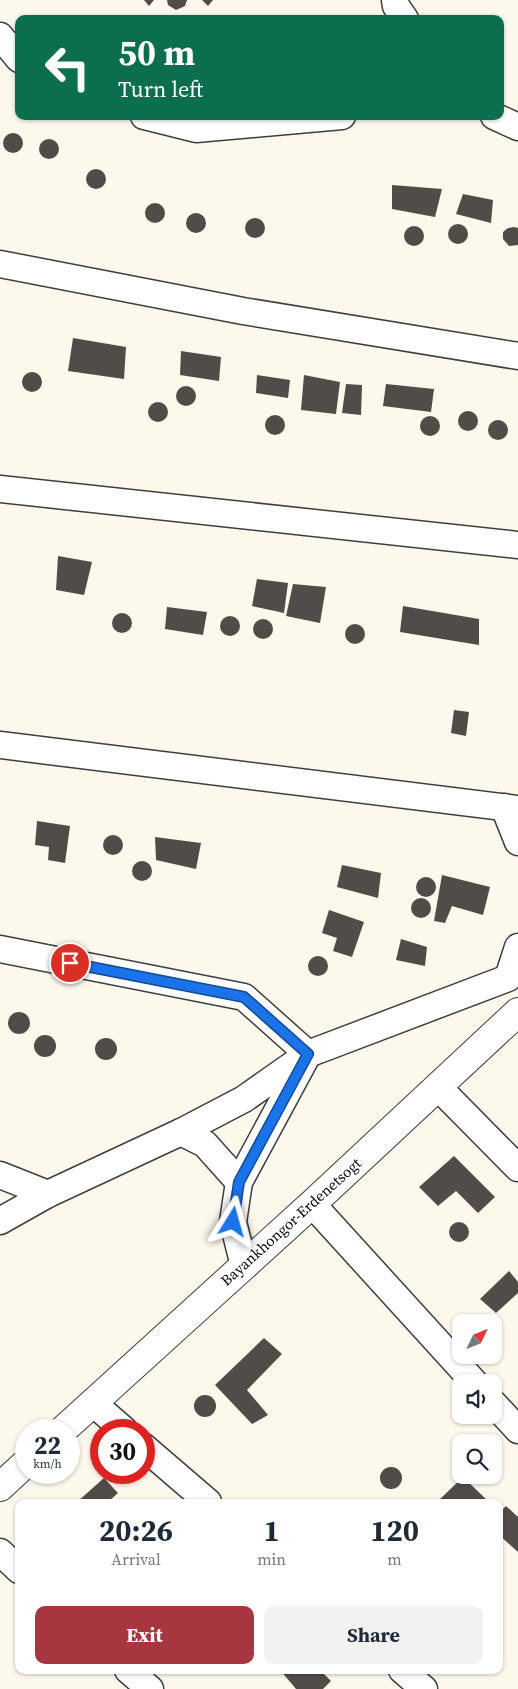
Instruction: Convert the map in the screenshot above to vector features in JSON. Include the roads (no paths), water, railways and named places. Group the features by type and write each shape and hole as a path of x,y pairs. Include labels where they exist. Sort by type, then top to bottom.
{"street":[{"path":"395,0 396,6 402,15"},
{"path":"0,36 15,55"},
{"path":"0,62 15,68"},
{"path":"161,120 196,128 293,120"},
{"path":"503,120 518,127"},
{"path":"0,264 243,311 518,356"},
{"path":"0,489 518,545"},
{"path":"0,744 511,808 518,842"},
{"path":"0,1221 48,1194 181,1132 244,1099 308,1054 508,978 518,947"},
{"path":"0,949 244,997 308,1054"},
{"name":"Bayankhongor-Erdenetsogt","path":"75,1419 312,1204 518,1012"},
{"path":"244,1266 233,1222 239,1182 308,1054"},
{"path":"438,1087 518,1168"},
{"path":"181,1132 205,1144 239,1182"},
{"path":"0,1175 48,1194"},
{"path":"312,1204 467,1374"},
{"path":"93,1403 111,1419"},
{"path":"502,1413 518,1430"},
{"path":"155,1456 205,1499"},
{"path":"0,1487 15,1473"},
{"path":"0,1552 15,1566"},
{"path":"133,1674 150,1689"},
{"path":"407,1674 424,1689"}]}
